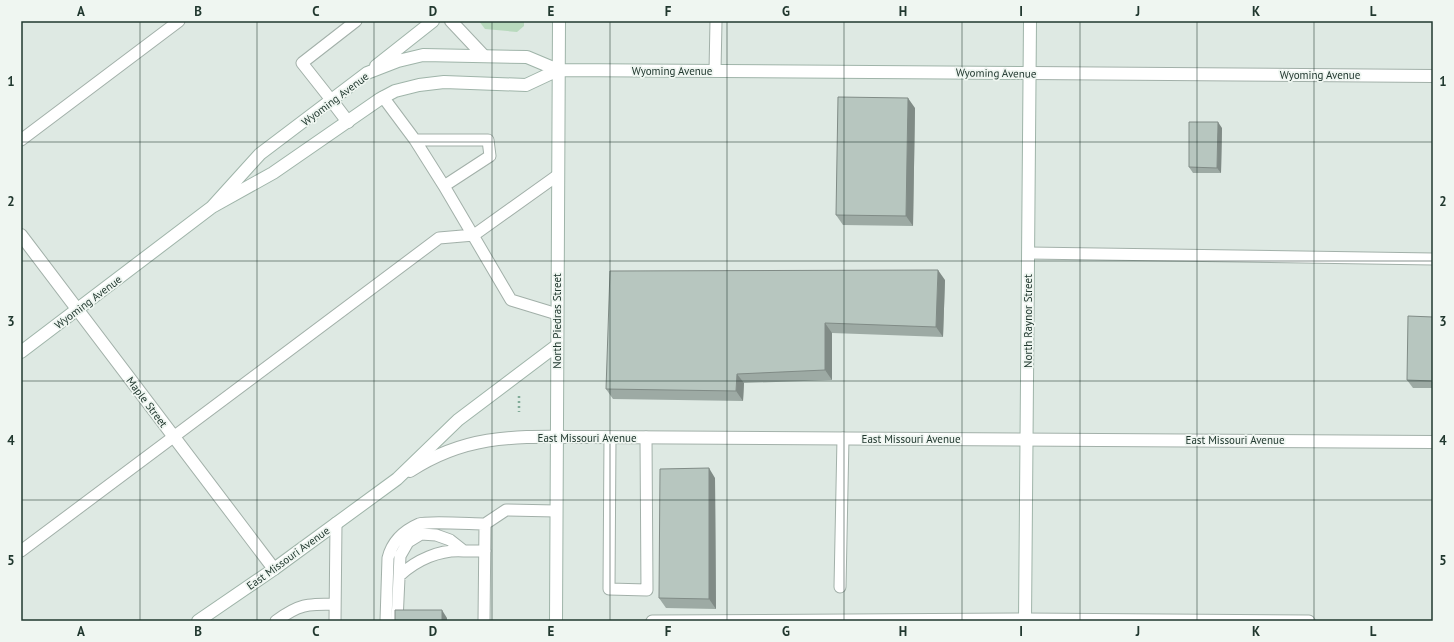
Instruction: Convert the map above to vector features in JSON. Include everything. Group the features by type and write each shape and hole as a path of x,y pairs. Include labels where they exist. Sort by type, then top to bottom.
{"street":[{"path":"367,73 433,21"},
{"path":"451,21 483,55"},
{"name":"North Piedras Street","path":"556,621 556,346 559,21"},
{"name":"North Raynor Street","path":"1025,620 1030,21"},
{"name":"Wyoming Avenue","path":"212,207 260,154 367,73 398,61 423,55 526,57 558,70 1433,76"},
{"name":"Wyoming Avenue","path":"21,352 212,207 273,173 383,97 395,91 419,84 444,82 526,84 558,70"},
{"path":"332,101 348,122"},
{"name":"Maple Street","path":"21,235 274,569"},
{"name":"East Missouri Avenue","path":"398,479 458,420 556,346"},
{"name":"East Missouri Avenue","path":"198,621 274,569 336,523 424,462 469,443 491,439 646,437 1433,442"}],"lane":[{"path":"21,140 179,21"},
{"path":"332,101 302,63 356,21"},
{"path":"716,21 716,71"},
{"path":"383,97 415,140 474,235 512,300 557,314"},
{"path":"415,140 488,140 490,156 444,186"},
{"path":"21,551 439,238 474,235 558,175"},
{"path":"1029,253 1433,259"},
{"path":"610,437 609,589 647,590 646,437"},
{"path":"840,587 843,438"},
{"path":"386,621 388,558 391,548 400,536 420,524 485,524 506,510 556,511"},
{"path":"335,621 336,523"},
{"path":"484,621 485,524"},
{"path":"397,621 400,556 408,542 421,534 436,535 450,540 464,551"},
{"path":"399,576 411,564 450,550 485,551"},
{"path":"276,621 293,608 308,604 335,604"},
{"path":"652,621 1309,621"}],"path":[{"path":"519,392 519,412"}],"green space":[{"path":"479,21 524,21 524,26 517,32 485,29"}],"building":[{"path":"838,97 908,98 906,216 836,215"},
{"path":"1189,122 1218,122 1217,168 1189,167"},
{"path":"938,270 936,327 825,323 825,370 737,374 736,391 606,389 610,271"},
{"path":"1408,316 1433,317 1433,381 1407,380"},
{"path":"709,468 709,599 659,598 660,469"},
{"path":"395,610 442,610 442,621 395,621"}]}
